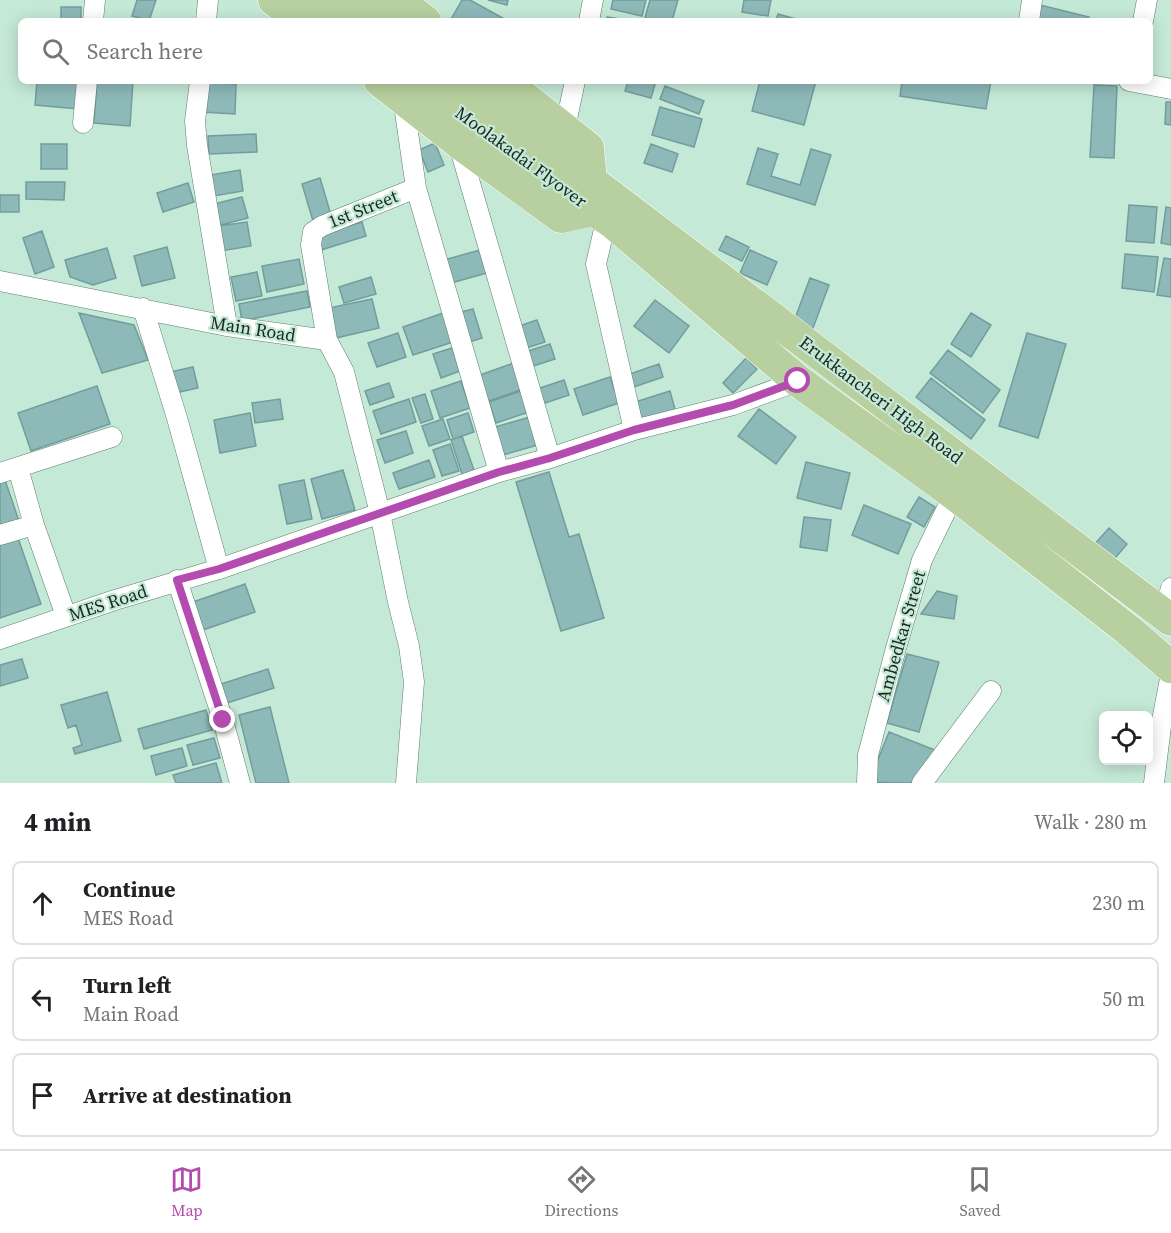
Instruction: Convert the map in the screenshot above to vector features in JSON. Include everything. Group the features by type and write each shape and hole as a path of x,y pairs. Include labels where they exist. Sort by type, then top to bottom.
{"main road":[{"path":"274,0 298,18"},
{"path":"316,0 340,18"},
{"path":"356,0 379,18"},
{"path":"398,0 421,18"},
{"name":"Moolakadai Flyover","path":"464,84 569,166 599,204"},
{"path":"508,84 588,148 599,204 798,381 954,494 1128,630 1171,667"},
{"path":"401,87 458,142 561,217 599,204"},
{"name":"Moolakadai Flyover","path":"401,87 478,126 599,204"},
{"name":"Erukkancheri High Road","path":"599,204 1169,607"}],"street":[{"path":"93,18 95,0"},
{"path":"206,18 208,0"},
{"path":"590,18 593,0"},
{"path":"1029,18 1032,0"},
{"path":"1144,18 1148,0"},
{"path":"83,123 87,84"},
{"path":"200,84 195,121 197,145 227,326"},
{"path":"564,128 574,84"},
{"path":"1145,84 1171,89"},
{"path":"401,87 416,188 499,472"},
{"path":"458,142 550,458"},
{"name":"1st Street","path":"327,340 311,245 313,232 322,226 416,188"},
{"path":"599,204 603,234 596,264 634,430"},
{"name":"Main Road","path":"0,281 227,326 327,340"},
{"path":"143,308 177,418 219,569"},
{"path":"327,340 344,372 380,513 409,646 414,682 406,783"},
{"name":"MES Road","path":"0,639 177,580 219,569 499,472 634,430 733,405 798,381"},
{"path":"66,616 34,525 9,471 112,437"},
{"name":"Ambedkar Street","path":"867,783 868,755 902,626 922,560 954,494"},
{"path":"0,535 34,525"},
{"path":"177,580 223,720 240,783"},
{"path":"1154,783 1161,726 1171,675"},
{"path":"922,783 991,692"}],"building":[{"path":"137,0 156,0 150,18 132,16"},
{"path":"462,0 470,0 503,18 452,18"},
{"path":"488,0 508,0 507,5"},
{"path":"613,0 646,0 642,16 611,9"},
{"path":"650,0 678,0 673,18 645,18"},
{"path":"744,0 771,0 768,16 742,12"},
{"path":"1040,5 1089,17 1089,18 1037,18"},
{"path":"61,7 81,7 81,18 61,18"},
{"path":"778,14 792,18 777,18"},
{"path":"37,84 80,84 78,109 35,105"},
{"path":"97,84 133,84 130,126 94,123"},
{"path":"203,84 236,84 235,114 202,112"},
{"path":"627,84 655,84 651,98 625,91"},
{"path":"759,84 815,84 804,125 752,111"},
{"path":"902,84 990,84 986,109 900,96"},
{"path":"1094,85 1117,86 1114,158 1090,157"},
{"path":"665,86 704,101 699,114 660,99"},
{"path":"1166,102 1171,102 1171,125 1165,124"},
{"path":"660,107 702,119 694,147 652,135"},
{"path":"256,134 257,152 209,154 208,136"},
{"path":"435,143 444,165 428,172 419,150"},
{"path":"41,144 67,144 67,169 41,169"},
{"path":"651,144 678,154 672,172 644,163"},
{"path":"758,148 778,154 771,176 800,185 811,149 831,155 815,205 747,184"},
{"path":"240,170 243,191 214,196 210,175"},
{"path":"320,178 331,215 313,221 302,184"},
{"path":"26,182 65,182 64,200 26,199"},
{"path":"188,183 194,202 163,212 157,193"},
{"path":"0,195 19,195 19,212 0,212"},
{"path":"242,197 248,218 220,225 214,204"},
{"path":"1129,205 1157,207 1154,243 1126,241"},
{"path":"1166,207 1171,208 1171,245 1161,243"},
{"path":"247,222 251,246 221,251 218,226"},
{"path":"362,222 366,236 321,250 316,236"},
{"path":"42,231 54,267 35,274 23,238"},
{"path":"726,236 749,247 742,261 719,250"},
{"path":"167,247 175,278 142,286 134,256"},
{"path":"107,248 116,278 93,285 70,277 65,260"},
{"path":"480,250 487,273 451,283 444,260"},
{"path":"750,250 777,262 767,285 740,273"},
{"path":"1125,254 1158,257 1154,292 1122,288"},
{"path":"1164,258 1171,259 1171,297 1157,295"},
{"path":"299,259 304,284 267,292 262,266"},
{"path":"257,272 262,296 236,301 231,277"},
{"path":"371,277 376,294 344,303 339,287"},
{"path":"810,278 829,285 813,328 794,321"},
{"path":"307,291 310,307 242,321 239,304"},
{"path":"372,299 379,328 336,338 329,308"},
{"path":"655,300 689,326 669,353 634,326"},
{"path":"473,309 482,338 466,343 457,313"},
{"path":"79,313 134,325 148,360 102,373"},
{"path":"443,313 453,342 413,355 403,327"},
{"path":"971,313 991,325 971,357 951,344"},
{"path":"537,320 545,342 523,349 516,327"},
{"path":"398,333 406,357 377,367 368,343"},
{"path":"1027,333 1066,344 1038,438 999,426"},
{"path":"550,344 555,359 530,367 525,352"},
{"path":"452,348 460,371 441,378 433,354"},
{"path":"948,350 1000,390 983,413 930,373"},
{"path":"746,358 757,369 733,393 723,383"},
{"path":"514,363 523,389 486,402 477,376"},
{"path":"659,364 663,377 628,389 624,376"},
{"path":"193,367 198,388 175,393 170,372"},
{"path":"610,377 619,403 583,415 574,389"},
{"path":"931,378 985,420 971,439 916,397"},
{"path":"564,380 569,395 542,404 537,389"},
{"path":"461,381 470,408 440,418 431,391"},
{"path":"389,383 394,397 370,405 365,391"},
{"path":"97,386 110,424 31,451 18,413"},
{"path":"521,391 529,412 496,423 489,402"},
{"path":"670,391 676,413 639,424 632,403"},
{"path":"425,394 433,419 421,423 412,398"},
{"path":"280,399 283,419 255,423 252,403"},
{"path":"409,399 416,422 381,434 373,411"},
{"path":"759,409 796,437 776,464 738,436"},
{"path":"250,413 256,446 220,453 214,420"},
{"path":"468,413 474,432 453,439 447,420"},
{"path":"530,417 538,445 503,455 495,427"},
{"path":"443,419 450,439 429,446 422,426"},
{"path":"406,431 413,453 385,463 377,440"},
{"path":"462,436 475,473 463,477 451,440"},
{"path":"450,444 459,471 442,476 433,450"},
{"path":"429,460 435,477 399,489 393,473"},
{"path":"806,462 850,473 841,509 797,498"},
{"path":"343,470 355,510 322,519 311,479"},
{"path":"549,472 569,537 579,534 604,618 561,631 516,482"},
{"path":"5,480 19,521 0,528 0,482"},
{"path":"304,480 312,519 287,524 279,485"},
{"path":"919,497 935,507 924,527 907,517"},
{"path":"864,505 911,524 898,554 852,535"},
{"path":"804,517 831,520 827,551 800,547"},
{"path":"1109,528 1127,544 1110,564 1092,547"},
{"path":"18,538 41,604 0,618 0,545"},
{"path":"245,584 255,612 203,630 193,602"},
{"path":"937,591 957,596 954,619 921,614"},
{"path":"907,654 939,662 919,732 887,723"},
{"path":"22,659 28,678 0,686 0,665"},
{"path":"268,669 274,688 227,703 221,684"},
{"path":"107,692 121,741 75,754 73,748 82,745 76,725 68,728 61,705"},
{"path":"270,707 289,783 256,783 239,715"},
{"path":"206,710 212,730 144,749 138,729"},
{"path":"889,732 935,750 913,783 869,782"},
{"path":"214,738 220,758 193,765 187,745"},
{"path":"182,748 187,766 156,775 151,756"},
{"path":"216,763 222,783 176,783 173,775"}],"route":[{"path":"223,720 177,580 219,569 499,472 634,430 733,405 798,381"}]}
